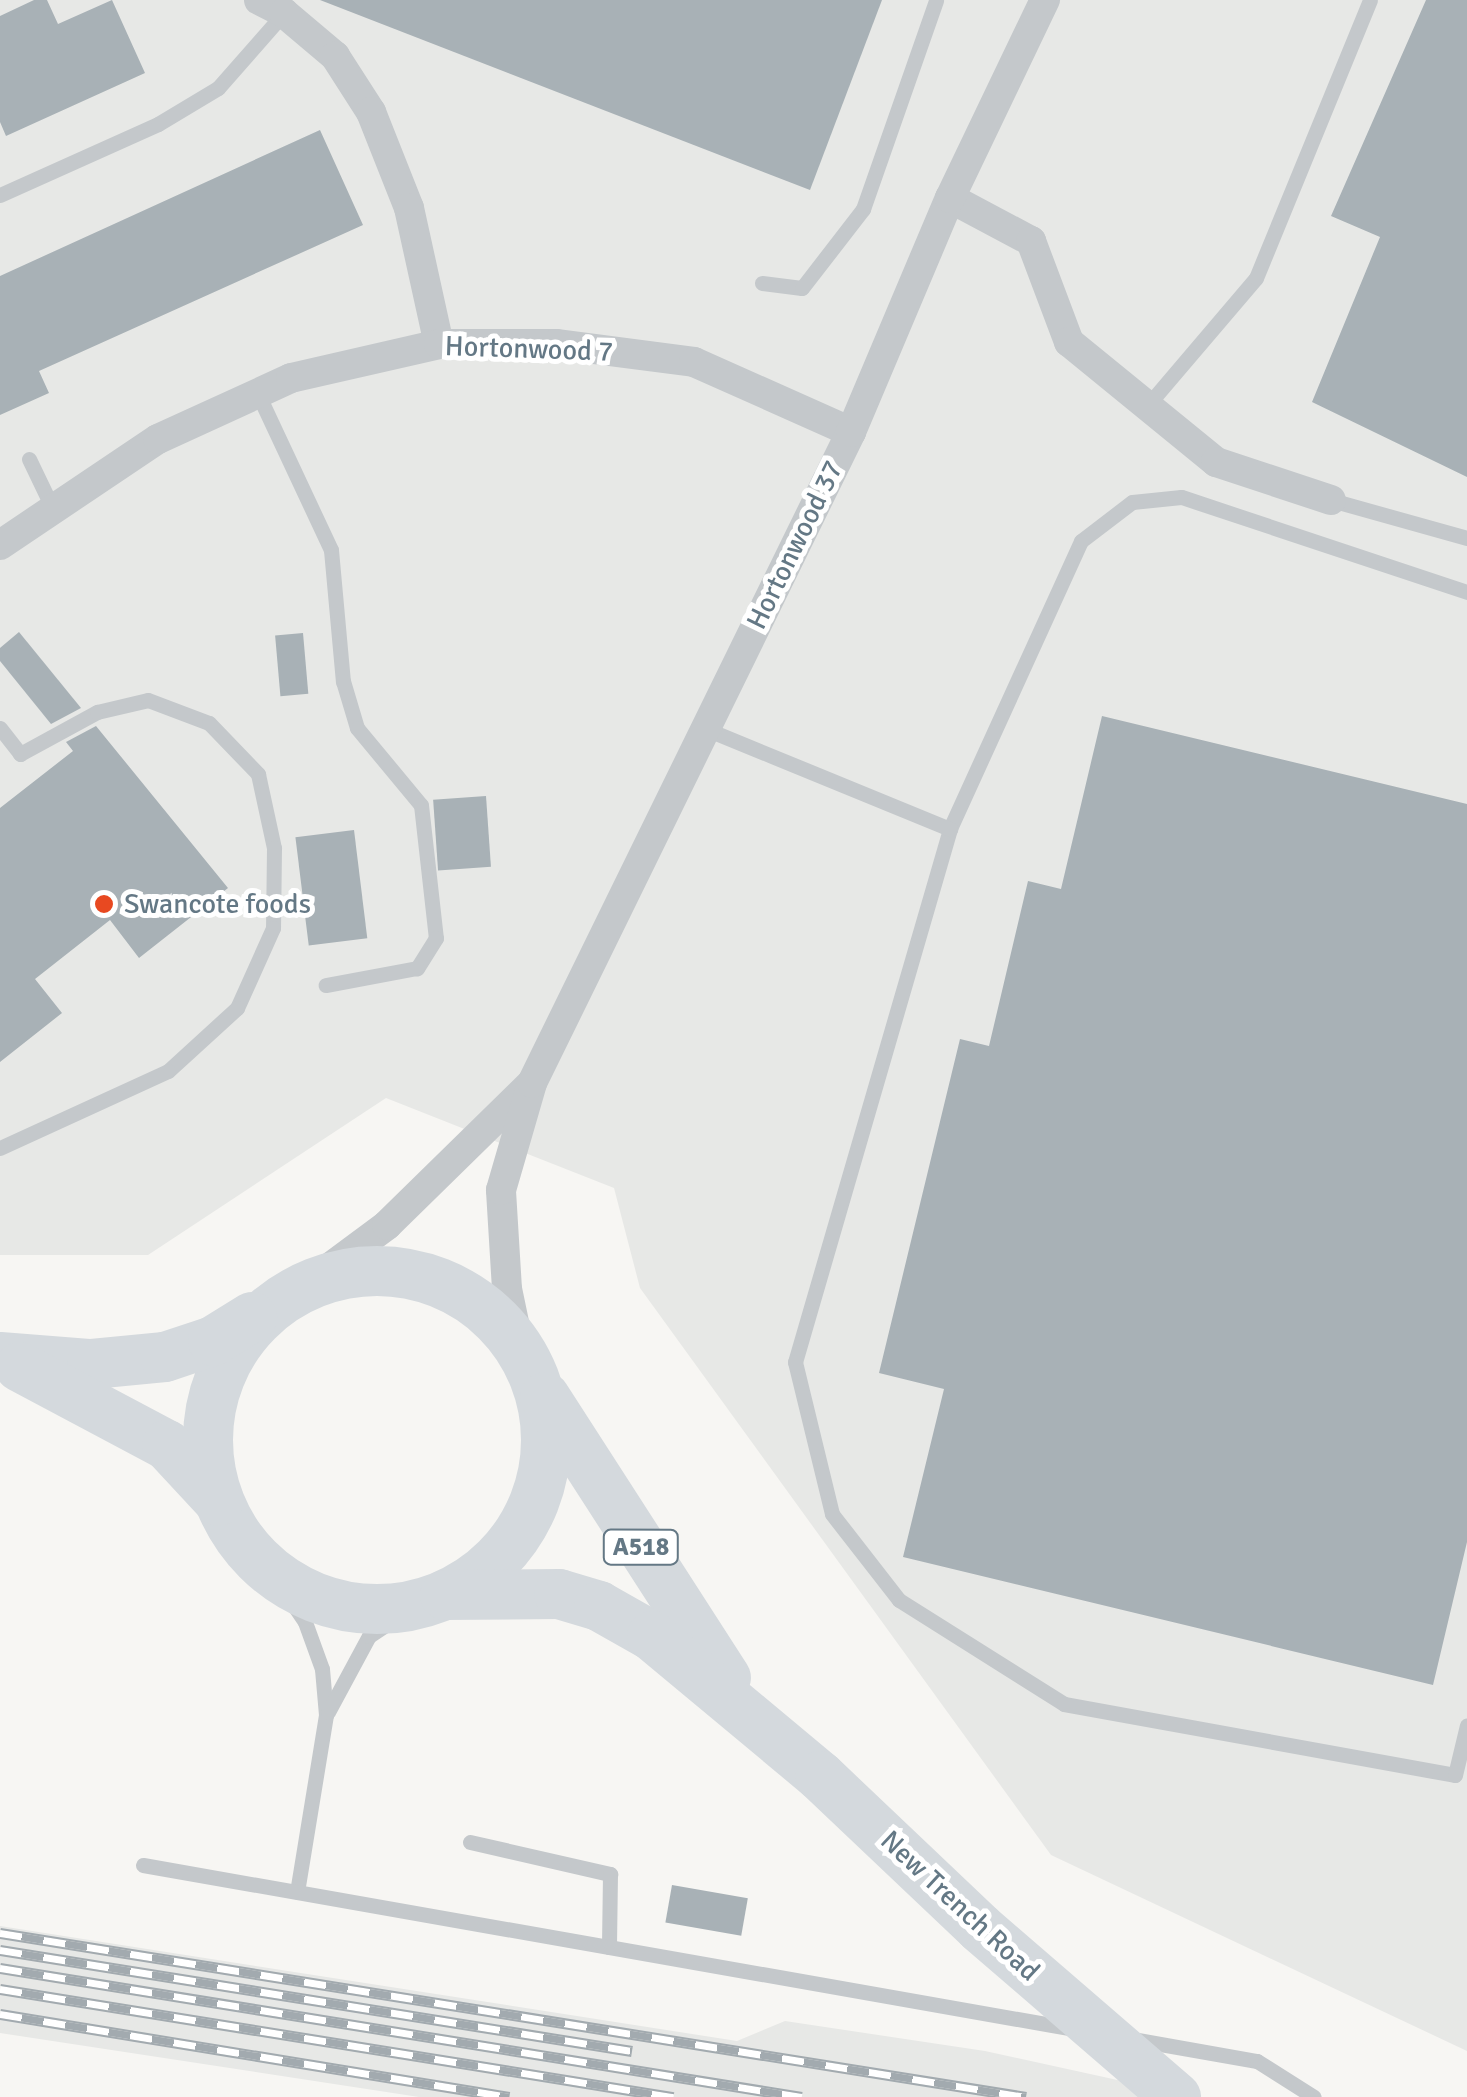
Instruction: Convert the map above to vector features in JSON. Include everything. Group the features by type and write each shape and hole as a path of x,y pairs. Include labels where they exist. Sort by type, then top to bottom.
{"highway":[{"path":"374,1270 415,1275 453,1289 487,1312 528,1366 544,1416 544,1464 526,1520 484,1572 430,1601 381,1610 335,1604 303,1593 272,1573 244,1545 219,1501 167,1445 1,1357 92,1364 165,1357 213,1341 294,1293 343,1274 374,1270"},
{"path":"219,1501 208,1460 208,1421 216,1386 245,1332 294,1293"},
{"name":"New Trench Road","path":"528,1366 748,1712"},
{"name":"New Trench Road","path":"430,1601 559,1594 598,1606 652,1636 748,1712 980,1928 1176,2097"}],"street":[{"name":"Hortonwood 37","path":"528,1366 507,1288 501,1190 532,1083 851,432 950,198 1045,0"},
{"path":"272,6 335,56 371,112 409,208 439,344"},
{"path":"950,198 1031,241 1069,342 1216,462 1331,500"},
{"name":"Hortonwood 7","path":"0,545 52,506 158,439 291,378 439,344 556,344 694,362 851,432"},
{"name":"Hortonwood 37","path":"294,1293 388,1224 532,1083"}],"lane":[{"path":"762,283 802,288 863,209 936,0"},
{"path":"1148,406 1256,278 1370,0"},
{"path":"0,195 158,124 218,88 272,6"},
{"path":"258,394 331,550 342,681 357,728 421,805 436,938 417,968 326,985"},
{"path":"29,459 52,506"},
{"path":"1467,592 1181,497 1132,502 1082,540 950,829 795,1362 832,1514 900,1600 1064,1704 1461,1776 1467,1726"},
{"path":"1331,500 1467,538"},
{"path":"0,728 20,754 97,712 148,700 209,724 258,774 274,848 272,928 237,1008 168,1071 0,1148"},
{"path":"706,730 950,829"},
{"path":"272,1573 305,1622 322,1670 326,1715 297,1892"},
{"path":"326,1715 368,1636 430,1601"},
{"path":"470,1842 610,1874 609,1948"},
{"path":"143,1865 1257,2062 1314,2097"}],"shaded area":[{"path":"0,0 1467,0 1467,2051 1051,1855 640,1288 614,1188 386,1098 148,1255 0,1255"},
{"path":"0,1926 737,2041 785,2021 985,2051 1195,2097 419,2097 0,2033"}],"building":[{"path":"34,0 47,0 58,24 112,0 145,73 6,136 0,122 0,16"},
{"path":"320,0 882,0 810,190"},
{"path":"1426,0 1467,0 1467,477 1312,402 1380,237 1331,216"},
{"path":"320,130 363,225 39,371 49,393 0,415 0,276"},
{"path":"19,632 81,708 51,724 0,661 0,648"},
{"path":"303,633 308,694 280,696 275,635"},
{"path":"1102,716 1467,804 1467,1542 1433,1685 903,1557 944,1389 879,1373 960,1039 989,1046 1028,881 1061,889"},
{"name":"Swancote foods","path":"96,726 228,888 139,958 110,920 35,979 62,1013 0,1062 0,808 73,751 66,742"},
{"path":"486,796 491,867 438,871 433,800"},
{"path":"354,830 367,938 309,945 295,837"},
{"path":"672,1885 748,1898 741,1936 665,1922"}],"railway":[{"path":"0,1933 1026,2097"},
{"path":"0,1950 632,2051"},
{"path":"0,1968 802,2097"},
{"path":"0,1989 673,2097"},
{"path":"0,2014 509,2097"}],"place":[{"name":"Swancote foods","path":"104,904"}]}
